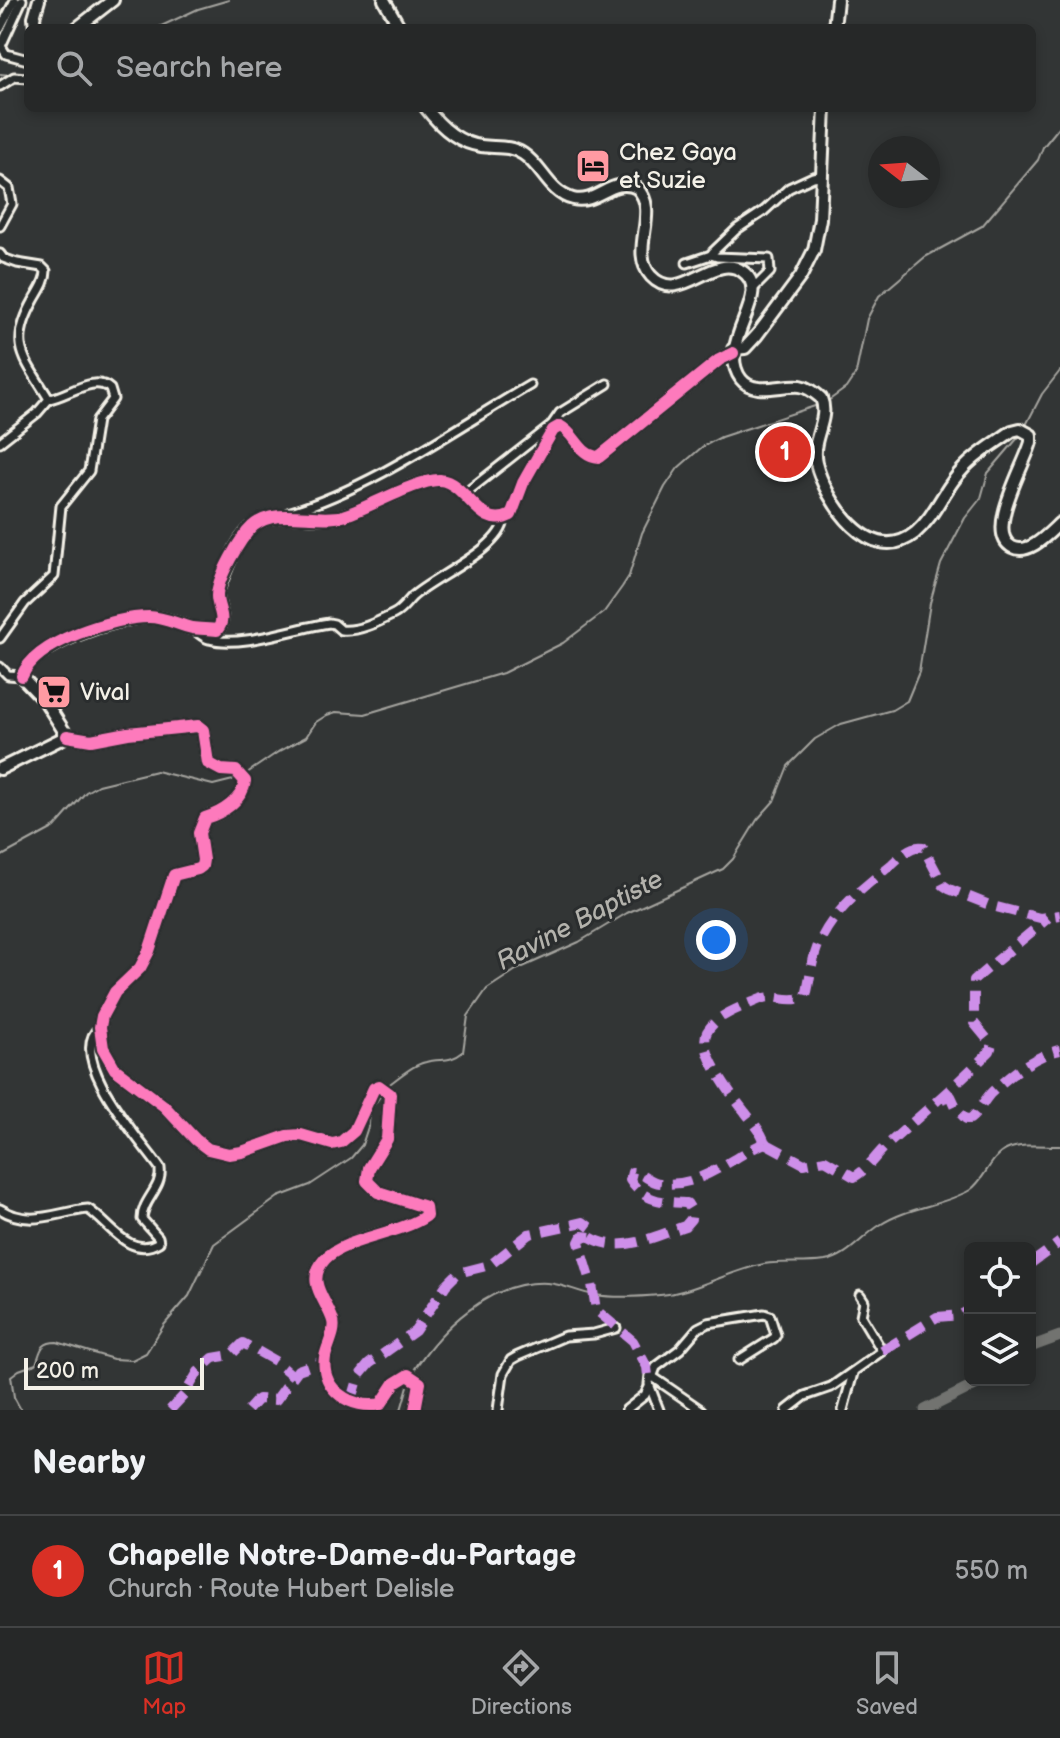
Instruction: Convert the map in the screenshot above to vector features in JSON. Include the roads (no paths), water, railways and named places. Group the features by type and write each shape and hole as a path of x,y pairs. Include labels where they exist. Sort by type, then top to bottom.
{"street":[{"path":"0,29 15,0"},
{"path":"22,0 1,46 6,54 24,59"},
{"path":"35,24 39,0"},
{"path":"82,24 113,0"},
{"path":"384,0 398,24"},
{"path":"834,24 837,0"},
{"path":"0,86 14,77 24,78"},
{"path":"430,112 450,132 469,143 501,146 521,152 555,190 572,199 586,200 620,184 637,188 646,204 643,257 648,271 659,282 677,286 728,266 744,272 754,288"},
{"path":"279,517 341,516 435,480 452,485 483,513 498,520 504,519 511,515 523,483 553,430 560,426 566,428 586,454 599,457 719,360 745,348 808,264 819,231 825,112"},
{"path":"711,255 732,233 764,211 789,188 820,176"},
{"path":"0,181 9,188 12,204 0,226"},
{"path":"0,254 9,261 35,265 46,271 44,282 19,334 22,353 49,399"},
{"path":"687,263 711,255 769,259 770,272 754,288 733,351 737,373 748,385 801,386 821,398 825,406 816,437 815,462 829,498 849,524 867,536 884,542 908,538 930,517 968,463 1012,431 1020,429 1031,435 1031,442 1003,519 1005,541 1016,549 1022,549 1036,543 1060,523"},
{"path":"0,442 37,413 49,399 94,383 101,382 110,389 113,399 97,420 89,471 61,506 54,576 25,603 0,638"},
{"path":"463,495 551,426 560,413 607,384"},
{"path":"22,676 25,669 55,643 103,626 149,617 217,630 222,625 217,592 242,538 255,524 308,509 391,470 530,385"},
{"path":"191,627 207,639 225,640 253,639 329,623 341,630 356,630 396,613 411,598 463,564 501,531 504,519"},
{"path":"0,667 8,675 22,676 53,711 67,736"},
{"path":"0,769 67,736 91,740 198,726 203,730 208,763 221,770 236,771 245,781 244,788 232,803 205,818 199,833 202,866 174,875 149,951 133,976 115,992 102,1016 103,1048 115,1069 164,1106 196,1140 218,1153 242,1152 287,1136 301,1135 332,1144 341,1142 354,1131 374,1088 384,1089 390,1094 387,1139 369,1168 367,1181 378,1192 425,1207 426,1216 406,1228 332,1253 319,1267 317,1291 333,1322 325,1368 340,1396 363,1406 381,1404 395,1383 408,1375 420,1383 416,1405 424,1410"},
{"path":"0,1209 10,1215 31,1219 88,1209 129,1244 148,1246 159,1242 142,1219 142,1212 159,1182 160,1168 99,1084 90,1046 92,1036 100,1027"},
{"path":"787,1410 805,1396 831,1387 882,1351 861,1316 864,1301 860,1295"},
{"path":"626,1410 645,1395 650,1375 656,1367 680,1349 698,1328 708,1323 764,1314 770,1316 776,1335 774,1338 739,1360"},
{"path":"498,1410 503,1374 511,1360 565,1336 594,1334 616,1328"},
{"path":"843,1410 853,1373"},
{"path":"653,1375 664,1387 701,1410"},
{"path":"649,1384 659,1410"}],"waterway":[{"path":"166,24 198,9 229,0"},
{"path":"17,74 24,73"},
{"path":"0,74 11,75"},
{"path":"828,401 846,388 856,373 867,319 879,296 925,257 982,226 1038,160 1043,147 1060,126"},
{"name":"Ravine Baptiste","path":"1025,427 1042,394 1060,371"},
{"path":"247,773 306,737 316,722 327,715 336,712 365,714 503,673 563,643 604,612 622,587 629,576 642,533 678,468 702,447 721,437 818,405"},
{"name":"Ravine Baptiste","path":"387,1086 416,1066 450,1059 463,1052 468,1016 487,989 516,970 579,942 627,913 723,869 774,801 788,766 815,739 841,724 892,710 907,701 919,672 930,603 941,564 965,518 981,498 988,473 1022,433"},
{"path":"0,857 55,827 86,792 98,785 156,771 213,785 237,779"},
{"name":"Ravine Baptiste","path":"21,1410 14,1397 11,1376 36,1364 42,1348 47,1344 57,1342 113,1359 132,1360 146,1353 164,1325 189,1296 214,1244 278,1197 310,1185 351,1158 362,1145 370,1111 381,1095"},
{"path":"412,1373 452,1324 469,1310 506,1290 526,1284 547,1283 602,1296 660,1295 686,1290 764,1264 833,1259 891,1219 970,1190 1000,1153 1006,1150 1025,1146 1060,1146"},
{"path":"1036,1345 1060,1336"},
{"path":"401,1410 410,1379"},
{"path":"925,1410 973,1386"}],"place":[{"name":"Chez Gaya et Suzie","path":"593,166"},
{"name":"Chapelle Notre-Dame-du-Partage","path":"785,452"},
{"name":"Vival","path":"54,692"}]}
